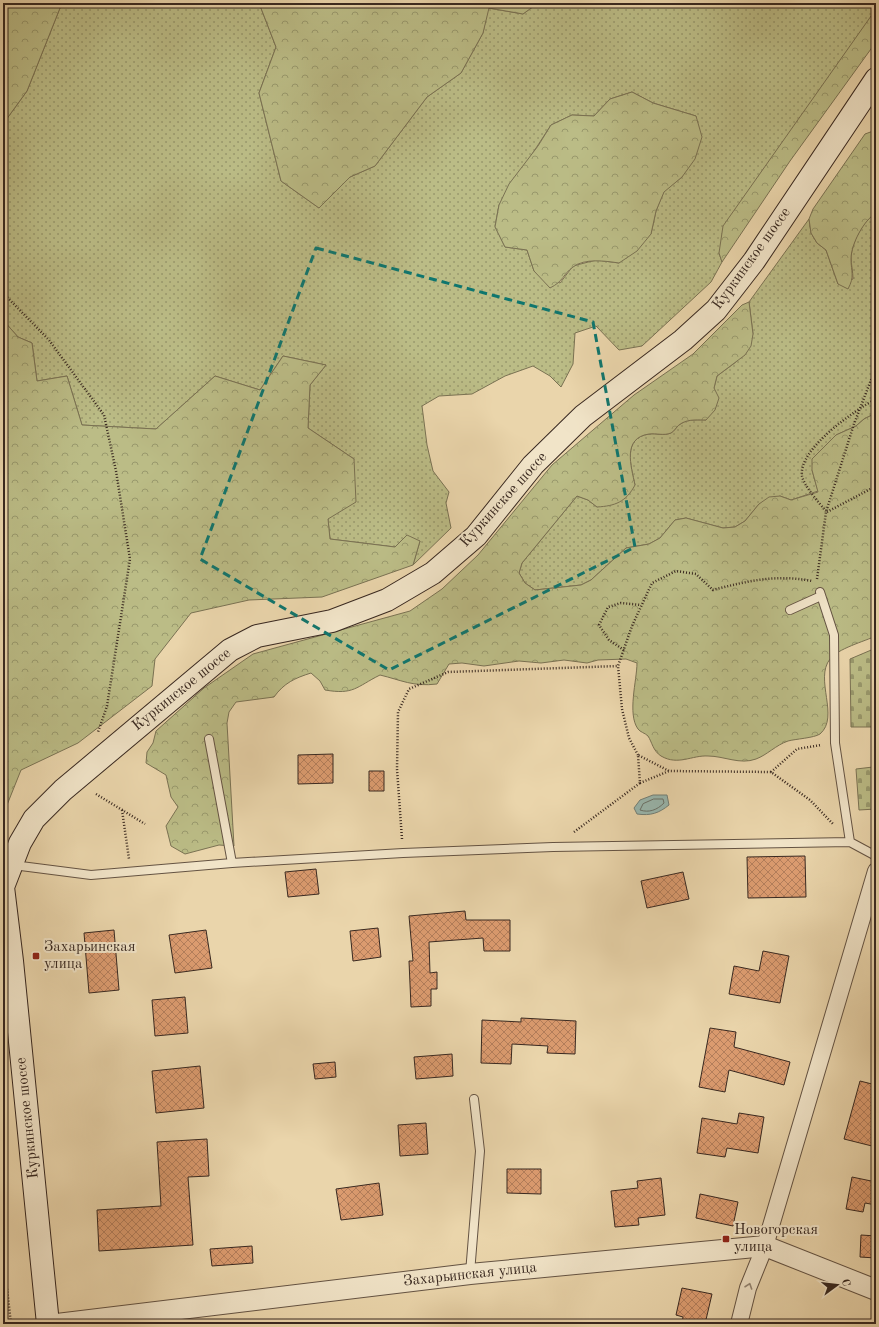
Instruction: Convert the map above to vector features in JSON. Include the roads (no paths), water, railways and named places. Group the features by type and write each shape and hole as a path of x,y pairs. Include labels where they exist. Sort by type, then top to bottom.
{"main road":[{"name":"Куркинское шоссе","path":"48,1324 13,969 3,887 13,865 20,843 34,819 63,790 230,650 257,636 332,621 387,600 433,573 476,536 533,465 583,416 683,340 716,310 754,261 876,80"}],"street":[{"path":"739,1324 748,1288 765,1246 876,871"},
{"name":"Захарьинская улица","path":"57,1324 470,1274 765,1246 876,1290"}],"lane":[{"path":"790,610 820,594 834,635 835,743 850,842"},
{"path":"209,739 232,863"},
{"path":"13,865 91,875 232,863 403,853 553,847 850,842 876,856"},
{"path":"470,1274 480,1151 474,1099"}],"water":[{"path":"653,795 667,795 669,805 654,813 646,815 637,814 634,808 640,800"}],"place":[{"name":"Захарьинская улица","path":"36,956"},
{"name":"Новогорская улица","path":"726,1239"}]}
